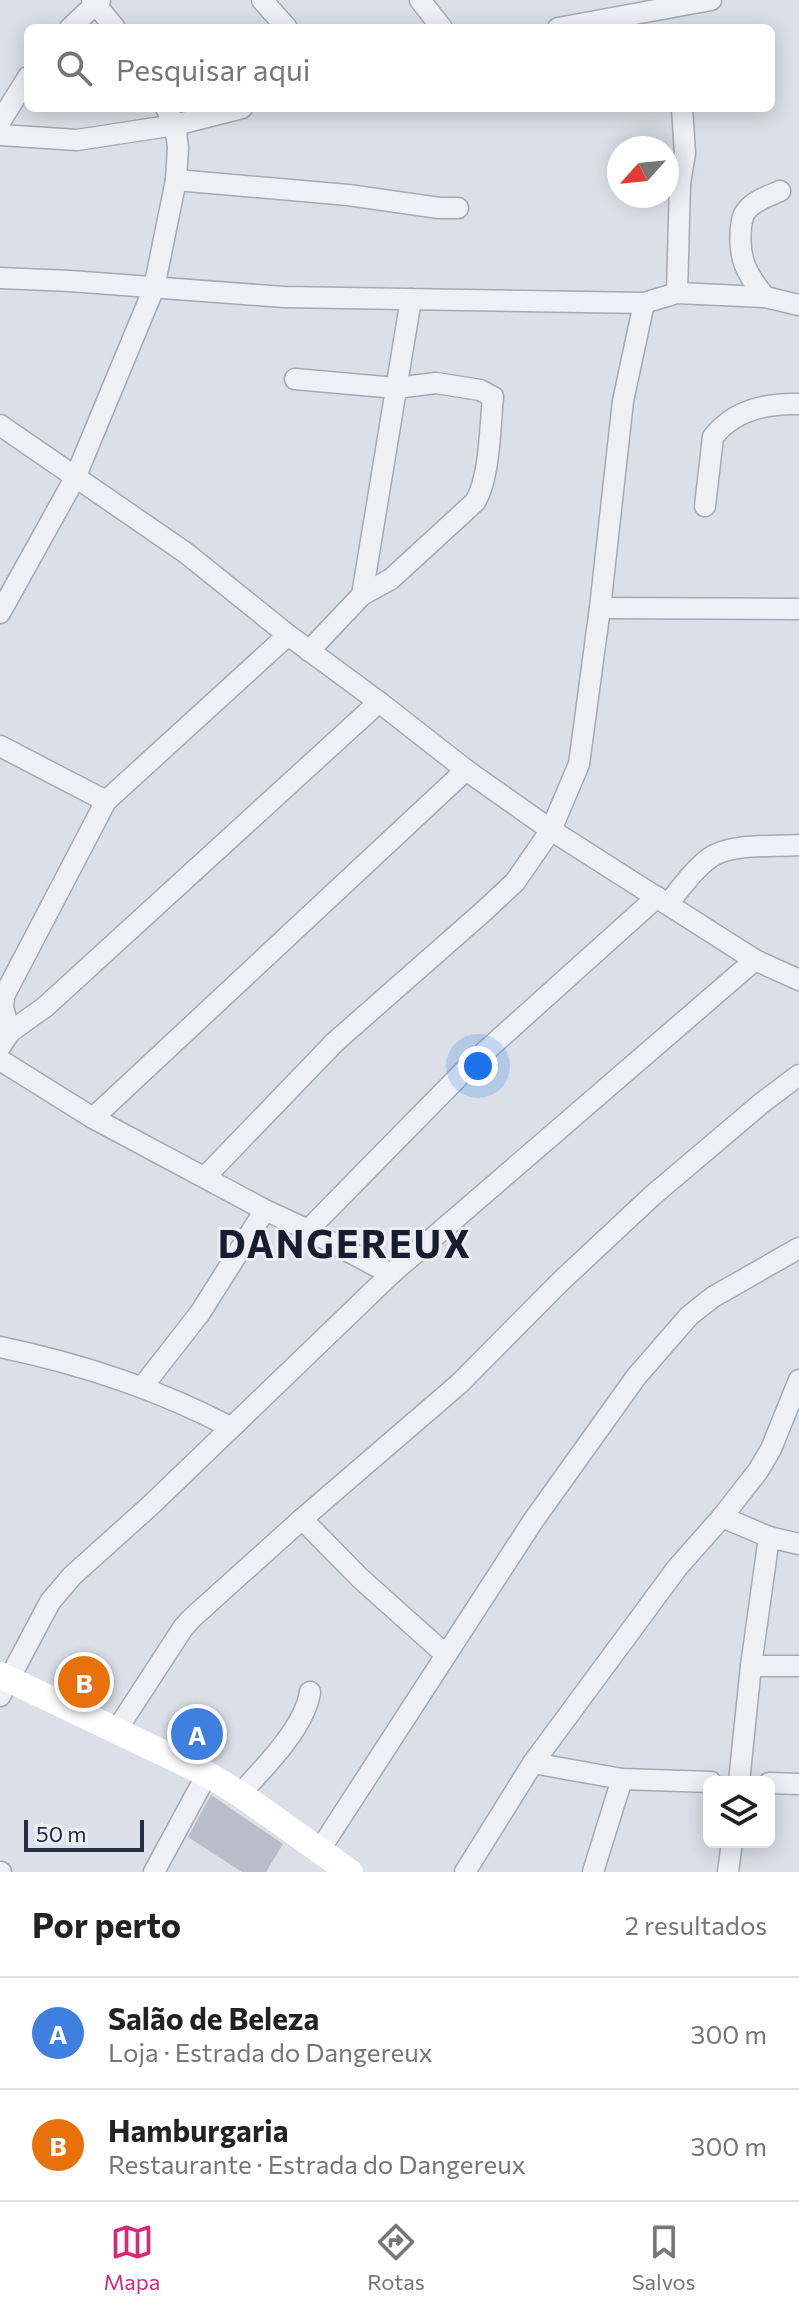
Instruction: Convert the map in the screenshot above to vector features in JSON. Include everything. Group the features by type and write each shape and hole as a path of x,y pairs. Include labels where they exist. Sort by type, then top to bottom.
{"main road":[{"path":"3,1684 116,1731 207,1774 350,1872"}],"street":[{"path":"262,0 283,24"},
{"path":"420,0 439,24"},
{"path":"603,24 670,18 711,0"},
{"path":"74,24 96,1 112,24"},
{"path":"0,122 24,83"},
{"path":"0,135 77,140 171,117 210,112"},
{"path":"677,293 680,183 685,153 682,112"},
{"path":"0,613 75,478 154,288 176,180 178,147 171,117"},
{"path":"176,180 458,208"},
{"path":"765,297 750,278 742,261 743,214 759,201 780,191"},
{"path":"726,295 742,261"},
{"path":"0,278 284,297 644,303 677,293 765,297 799,305"},
{"path":"362,595 411,299"},
{"path":"205,1177 335,1042 507,890 551,830 579,764 623,401 644,303"},
{"path":"295,379 396,388 436,383 480,390 493,397 482,491 475,502 391,579 362,595 309,651"},
{"path":"705,506 713,437 719,428 762,405 799,404"},
{"path":"0,425 186,553 309,651 551,830 755,960 799,980"},
{"path":"600,608 799,609"},
{"path":"5,1040 4,996 106,801 288,635"},
{"path":"5,1040 379,702"},
{"path":"0,746 106,801"},
{"path":"93,1118 466,770"},
{"path":"308,1230 469,1066 697,870 721,852 799,845 799,832"},
{"path":"3,1684 60,1589 391,1274 755,960"},
{"path":"0,1060 93,1118 391,1274"},
{"path":"116,1731 183,1628 302,1519 460,1383 560,1282 652,1196 799,1075"},
{"path":"143,1386 200,1313 265,1210"},
{"path":"319,1851 533,1521 661,1345 713,1297 799,1248"},
{"path":"0,1347 83,1366 143,1386 230,1427"},
{"path":"465,1872 533,1763 677,1568 758,1471 771,1449 798,1385"},
{"path":"722,1517 769,1537 799,1544"},
{"path":"302,1519 360,1578 446,1655"},
{"path":"740,1776 769,1537"},
{"path":"751,1666 799,1666"},
{"path":"240,1794 285,1741 308,1706 310,1692"},
{"path":"533,1763 622,1779 703,1782"},
{"path":"154,1872 207,1774"},
{"path":"593,1872 622,1779"},
{"path":"775,1783 799,1784"},
{"path":"728,1872 731,1848"}],"building":[{"path":"211,1795 283,1844 266,1872 242,1872 188,1837"}],"place":[{"name":"Hamburgaria","path":"84,1682"},
{"name":"Salão de Beleza","path":"197,1734"}],"district":[{"name":"DANGEREUX","path":"345,1245"}]}
